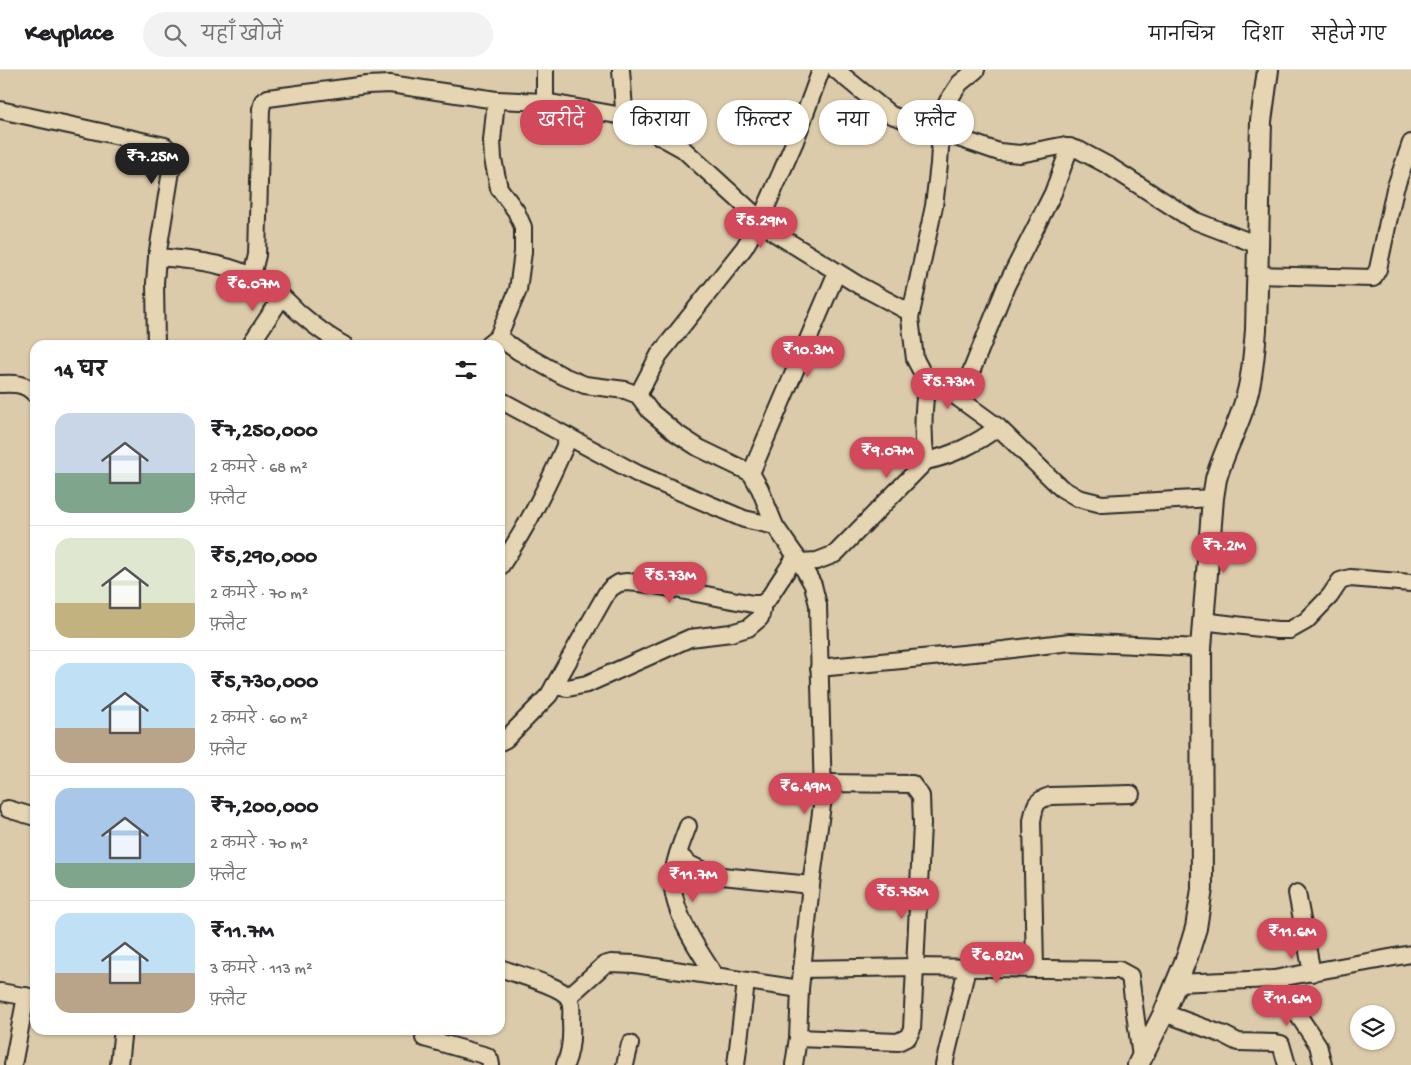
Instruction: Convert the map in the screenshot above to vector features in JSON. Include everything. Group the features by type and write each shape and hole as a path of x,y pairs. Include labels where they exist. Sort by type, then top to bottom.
{"main road":[{"path":"1140,1061 1164,1013 1187,957 1194,935 1202,889 1202,621 1213,498 1222,458 1247,396 1254,360 1261,121 1268,70"}],"street":[{"path":"545,70 546,100"},
{"path":"622,70 624,100"},
{"path":"638,395 660,355 744,248 760,221 795,142 822,70"},
{"path":"836,70 891,116 897,118"},
{"path":"949,100 960,83 976,70"},
{"path":"252,276 257,255 261,109 263,101 268,98 367,85 390,84 496,100 520,101"},
{"path":"493,340 518,290 523,226 516,211 499,188 494,168 492,141 496,100"},
{"path":"0,110 166,146 170,151 172,165 157,257 155,283 156,340"},
{"path":"974,143 1009,154 1020,154 1061,146 1070,147 1090,155 1193,220 1258,245"},
{"path":"676,145 683,149 776,234 860,286 911,313"},
{"path":"940,145 934,206 911,313 915,359 924,376 998,427 1061,488 1078,498 1102,504 1213,498"},
{"path":"960,399 1006,286 1053,193 1070,147"},
{"path":"1257,275 1373,278 1378,269 1394,189 1410,152"},
{"path":"157,257 187,260 238,270 252,276 273,288 335,340"},
{"path":"751,473 837,272"},
{"path":"253,340 282,297"},
{"path":"505,346 563,376 585,385 625,390 638,395 650,411 676,433 699,448 751,473 760,489 775,526 813,585 818,605 823,798 811,885 794,1065"},
{"path":"926,461 924,447 925,404 928,378"},
{"path":"0,384 14,383 30,388"},
{"path":"505,403 569,438 665,485 744,519 775,526"},
{"path":"798,559 816,561 835,554 926,461 938,459 986,437 998,427"},
{"path":"505,560 523,533 569,438"},
{"path":"505,740 549,695 606,594 619,583 649,584 753,604 762,604 768,599 798,559"},
{"path":"1202,621 1290,630 1306,622 1330,596 1340,581 1350,578 1411,583"},
{"path":"554,686 568,688 587,684 690,638 731,633 748,628 760,618 762,604"},
{"path":"819,668 1070,642 1201,648"},
{"path":"798,1038 898,1042 908,1037 912,1029 922,824 921,796 912,784 822,783"},
{"path":"1035,968 1032,821 1035,806 1039,799 1050,796 1131,794"},
{"path":"8,809 30,816"},
{"path":"688,826 678,854 673,874 673,885 677,905 696,947 716,977"},
{"path":"678,854 689,864 712,874 811,885"},
{"path":"1297,893 1312,973"},
{"path":"1176,984 1274,979 1411,954"},
{"path":"568,997 604,965 611,963 635,964 800,990"},
{"path":"802,969 916,967 1119,970 1130,976 1140,1061"},
{"path":"944,1065 967,968"},
{"path":"505,970 558,988 568,997 571,1008 572,1033 570,1052 565,1065"},
{"path":"1274,979 1318,1045 1323,1065"},
{"path":"736,1065 746,982"},
{"path":"0,992 30,997 13,1065"},
{"path":"1164,1013 1238,1042 1276,1042 1281,1044 1287,1065"},
{"path":"119,1065 122,1037"},
{"path":"424,1038 487,1056 491,1065"},
{"path":"625,1065 630,1044"}]}
